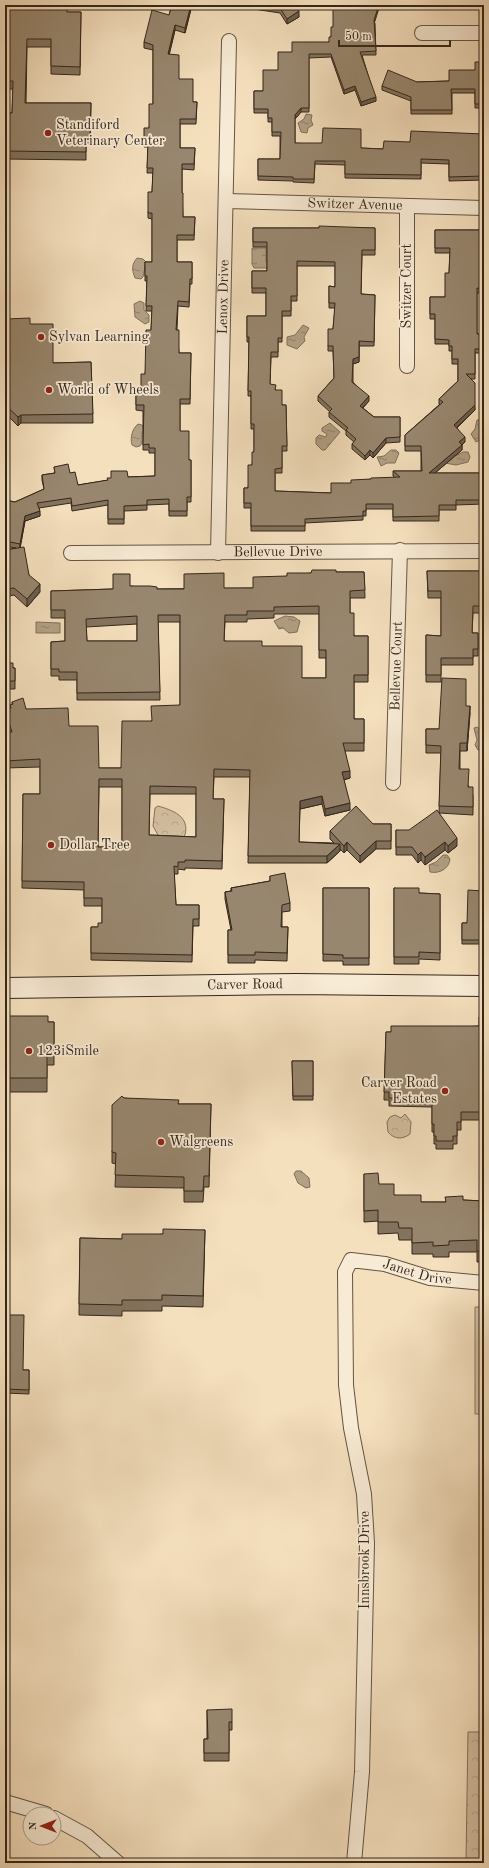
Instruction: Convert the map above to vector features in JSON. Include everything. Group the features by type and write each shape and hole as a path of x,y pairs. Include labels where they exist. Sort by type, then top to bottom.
{"street":[{"path":"422,33 484,33"},
{"name":"Lenox Drive","path":"218,553 230,42"},
{"name":"Switzer Avenue","path":"226,202 484,208"},
{"name":"Switzer Court","path":"407,207 407,366"},
{"name":"Bellevue Drive","path":"71,553 218,553 400,550 484,551"},
{"name":"Bellevue Court","path":"393,782 400,550"},
{"name":"Carver Road","path":"5,988 296,984 484,986"},
{"name":"Janet Drive","path":"351,1260 385,1264 430,1278 484,1283"},
{"name":"Innsbrook Drive","path":"351,1260 345,1272 346,1385 351,1428 364,1494 367,1543 362,1772 354,1863"},
{"path":"5,1802 22,1807"},
{"path":"62,1822 87,1836 118,1863"}],"green space":[{"path":"158,806 179,815 185,823 186,828 185,835 183,837 159,837 153,826 155,808"},
{"path":"405,1114 411,1122 410,1134 401,1138 395,1137 388,1132 387,1122 390,1117 395,1115 401,1118"},
{"path":"475,1307 484,1307 484,1414 475,1414"},
{"path":"481,1597 484,1597 484,1718 483,1718"},
{"path":"468,1732 484,1732 484,1863 466,1863"}],"water":[{"path":"306,114 312,115 311,120 313,125 308,128 307,133 301,132 298,123 304,119"},
{"path":"252,248 266,248 266,262 274,262 274,268 254,268 252,264"},
{"path":"137,258 143,259 146,262 143,277 141,279 135,278 133,272 133,265"},
{"path":"140,301 144,303 144,310 149,315 149,322 145,324 135,317 134,304"},
{"path":"303,325 309,328 304,337 305,341 297,349 287,345 287,337 295,335"},
{"path":"484,419 484,438 476,442 471,434 475,429 477,420"},
{"path":"330,423 340,432 325,450 322,450 316,444 316,438 319,435 326,437 327,434 322,431 322,428"},
{"path":"138,424 142,425 144,429 142,433 142,443 140,446 136,447 132,445 131,437 134,428"},
{"path":"391,450 396,450 399,453 395,463 387,463 381,466 377,457 384,456"},
{"path":"463,452 468,452 470,457 468,462 456,465 445,463 446,456 450,459"},
{"path":"285,616 294,617 300,621 297,632 289,633 283,628 279,629 274,621"},
{"path":"36,622 60,623 60,633 36,633"},
{"path":"477,727 484,731 484,748 482,750 478,750 475,745 477,740 474,728"},
{"path":"443,855 447,855 450,859 448,866 437,872 430,872 429,865 436,862"},
{"path":"296,1171 301,1171 309,1178 310,1187 306,1188 298,1183 294,1174"}],"building":[{"path":"5,5 67,5 67,12 81,12 80,67 51,66 51,39 27,39 25,103 91,103 90,137 86,137 86,152 5,151 5,113 12,113 13,81 5,81"},
{"path":"172,5 191,5 185,28 175,25 168,54 179,55 179,79 193,79 193,102 197,102 196,119 180,119 180,148 195,148 194,164 182,164 183,217 195,217 194,235 177,235 177,262 192,262 192,279 190,279 189,302 178,301 176,330 179,330 179,353 191,353 190,399 180,399 180,431 189,431 189,460 191,460 191,497 187,497 187,511 169,511 169,499 147,500 147,505 124,506 124,519 108,519 108,500 72,506 71,498 37,503 40,511 25,516 20,544 5,541 5,500 15,502 44,489 42,475 55,473 54,467 68,464 70,473 75,472 78,485 108,480 107,478 111,478 111,471 127,471 128,477 155,476 155,448 149,448 149,444 143,445 144,405 136,405 136,391 139,391 139,387 141,387 141,374 145,374 146,330 151,330 152,306 146,306 147,276 145,276 145,262 152,262 152,213 148,213 148,192 152,192 153,168 147,168 148,142 144,142 144,128 149,128 149,104 153,104 153,45 144,42 152,10 169,15"},
{"path":"262,5 296,5 299,11 287,19 280,8"},
{"path":"343,5 379,5 374,20 376,51 360,52 376,97 361,102 355,86 344,90 331,54 309,54 309,108 301,108 295,115 295,143 322,143 323,128 361,129 361,148 383,149 384,141 410,142 411,131 484,134 484,176 449,177 449,160 421,159 421,175 345,174 345,161 315,161 314,179 258,176 258,159 280,159 281,132 272,132 272,118 268,118 268,109 254,109 254,91 263,91 263,70 278,70 278,52 292,52 292,42 329,42 329,37 331,37 331,27 333,27 333,9 342,9"},
{"path":"475,62 484,62 484,104 475,104 475,89 451,89 452,110 411,110 411,97 382,86 388,70 417,82 449,81 449,70 475,70"},
{"path":"319,226 375,228 375,250 362,250 361,294 375,295 374,342 359,341 359,357 353,359 352,382 369,396 360,406 374,417 400,417 400,437 386,438 373,453 370,450 365,456 352,444 356,439 346,430 348,428 329,412 332,409 318,396 334,378 333,346 328,346 328,329 333,329 335,303 329,303 329,286 335,287 335,262 297,261 297,296 291,296 291,311 282,311 282,338 278,338 278,352 271,352 270,384 276,385 275,390 282,390 282,405 286,405 287,446 282,446 282,468 275,469 275,491 331,493 331,483 351,483 351,480 400,477 393,471 422,471 421,446 405,446 405,435 443,402 439,399 458,381 458,359 452,359 452,346 449,346 449,340 435,339 435,314 430,314 430,297 445,297 445,273 449,273 450,248 435,248 435,230 484,230 484,289 477,288 477,334 480,334 480,349 475,349 475,374 466,374 475,383 475,405 454,425 465,437 459,442 462,445 429,473 481,473 481,467 484,467 484,500 456,500 456,505 439,505 439,516 393,517 393,504 366,504 366,511 363,511 363,516 305,519 305,526 251,526 251,503 244,503 244,488 248,488 248,465 252,465 252,452 254,452 254,424 251,424 251,391 248,391 249,337 247,337 247,316 266,316 266,288 252,288 252,271 267,271 267,242 253,242 253,228 319,228"},
{"path":"30,318 30,324 53,324 53,363 91,362 93,414 21,415 18,417 5,405 5,401 7,399 7,356 5,356 5,319"},
{"path":"24,547 29,575 40,584 27,599 14,588 5,589 5,550"},
{"path":"312,570 364,572 365,590 350,591 350,613 354,613 354,636 368,636 368,675 354,675 354,719 364,719 364,743 343,743 350,771 342,772 350,803 325,809 322,796 300,801 299,842 340,844 327,856 248,856 250,770 214,769 213,799 224,799 222,861 185,860 185,862 178,862 178,867 174,866 176,905 199,905 199,919 193,919 192,955 91,953 91,927 98,927 98,923 102,923 102,898 84,898 84,882 22,881 23,794 40,794 40,759 5,761 5,732 12,732 7,717 9,716 8,713 10,712 9,709 11,708 10,705 13,704 12,702 23,698 26,709 68,708 69,726 98,726 99,768 121,768 122,721 152,721 151,706 180,705 180,615 158,615 160,692 77,693 77,672 59,672 59,669 51,669 51,642 65,641 65,610 51,610 51,591 113,589 113,574 130,574 130,586 150,586 157,587 157,589 184,589 184,574 224,573 224,588 253,588 253,577 287,576 287,573 311,573","holes":["319,606 319,650 326,650 326,678 302,678 302,646 262,646 262,641 224,641 225,615 247,615 247,611 274,611 274,607","137,616 137,641 87,641 86,619","99,779 122,779 122,847 98,847","150,786 196,787 196,837 149,835"]},
{"path":"427,571 484,571 484,589 480,589 480,606 473,606 472,633 478,633 478,649 473,649 473,658 441,658 441,675 426,675 426,635 441,636 441,591 428,591"},
{"path":"5,663 13,663 13,668 15,668 15,681 5,681"},
{"path":"442,678 466,679 466,706 470,706 467,743 460,743 459,769 469,769 468,787 473,787 473,807 439,806 441,746 426,745 426,729 439,729"},
{"path":"356,806 373,824 391,824 391,841 376,841 360,856 347,842 344,846 330,831"},
{"path":"437,810 457,838 448,846 445,842 425,857 421,852 418,855 412,847 396,847 396,830 409,830"},
{"path":"285,873 290,903 282,905 281,927 288,927 287,953 255,952 255,955 228,955 228,930 232,930 225,892 232,891 231,888 270,881 270,876"},
{"path":"323,888 369,888 369,958 343,958 343,955 323,954"},
{"path":"394,888 419,888 419,893 440,894 440,953 419,952 419,957 394,957"},
{"path":"468,890 484,891 484,919 480,918 480,940 462,940 462,923 467,923"},
{"name":"123iSmile","path":"5,1016 48,1016 48,1022 54,1022 54,1051 47,1051 47,1078 5,1078"},
{"path":"479,1017 484,1017 484,1112 461,1112 461,1122 457,1122 457,1136 453,1136 453,1141 436,1141 436,1136 434,1136 434,1124 432,1124 432,1099 389,1098 389,1092 384,1092 386,1032 391,1032 391,1026 479,1026"},
{"path":"292,1061 313,1061 313,1096 293,1096"},
{"name":"Walgreens","path":"122,1096 124,1098 179,1100 178,1104 211,1104 209,1176 204,1176 203,1191 184,1191 184,1177 115,1175 116,1153 112,1152 112,1105"},
{"path":"378,1173 379,1184 394,1184 394,1195 421,1195 421,1202 446,1202 445,1197 463,1196 463,1200 484,1201 484,1251 477,1251 477,1240 449,1241 449,1245 433,1246 433,1242 412,1243 412,1228 399,1228 398,1222 378,1222 378,1210 364,1211 364,1174"},
{"path":"163,1229 205,1230 203,1296 162,1295 162,1300 122,1300 122,1305 79,1304 80,1238 122,1239 122,1234 163,1234"},
{"path":"5,1315 24,1315 23,1370 29,1370 29,1390 5,1389"},
{"path":"232,1709 232,1722 229,1722 229,1753 204,1753 204,1739 208,1739 207,1710"}],"place":[{"name":"Standiford Veterinary Center","path":"48,133"},
{"name":"Sylvan Learning","path":"41,337"},
{"name":"World of Wheels","path":"49,390"},
{"name":"Dollar Tree","path":"51,845"},
{"name":"123iSmile","path":"29,1051"},
{"name":"Carver Road Estates","path":"445,1091"},
{"name":"Walgreens","path":"161,1142"}]}
